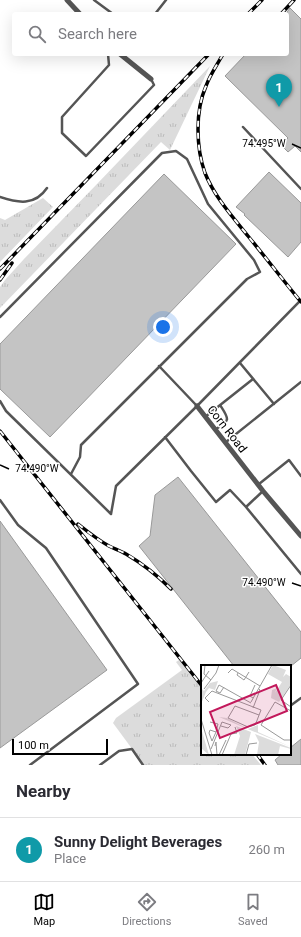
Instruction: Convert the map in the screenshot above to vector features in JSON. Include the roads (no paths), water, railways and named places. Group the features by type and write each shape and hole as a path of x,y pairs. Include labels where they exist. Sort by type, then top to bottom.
{"street":[{"path":"67,0 78,12"},
{"path":"122,56 151,79"},
{"name":"Corn Road","path":"197,406 258,485 301,536"}],"lane":[{"path":"94,0 110,12"},
{"path":"157,12 166,0"},
{"path":"108,56 109,65 62,117 62,133 86,156 154,85 151,79"},
{"path":"243,127 301,189"},
{"path":"0,317 162,153 176,150 187,159 208,204 254,260 260,272 247,279 81,445 80,457 71,474 6,411 0,401"},
{"path":"0,197 17,202 31,201 43,194 47,188"},
{"path":"159,366 197,406 301,300"},
{"path":"240,363 274,404"},
{"path":"205,417 253,379"},
{"path":"226,443 301,382"},
{"path":"216,430 226,423 227,418 220,405"},
{"name":"Corn Road","path":"71,474 112,514 116,486 197,406"},
{"path":"166,437 216,502 230,490 246,507 301,574"},
{"path":"258,485 289,460 301,476"},
{"path":"246,507 263,491"},
{"path":"0,500 18,525 46,548 138,684 30,765"},
{"path":"291,705 301,698"},
{"path":"100,765 119,751 132,749 143,765"}],"railway":[{"path":"250,12 262,0"},
{"path":"283,12 294,0"},
{"path":"0,269 207,56"},
{"path":"222,56 202,96 198,118 198,141 205,173 213,190 224,206 301,302"},
{"path":"0,280 12,263"},
{"path":"0,431 201,685"},
{"path":"78,524 101,541 138,562 156,575 171,589"},
{"path":"258,755 265,765"}],"place":[{"name":"Sunny Delight Beverages","path":"279,107"}]}
